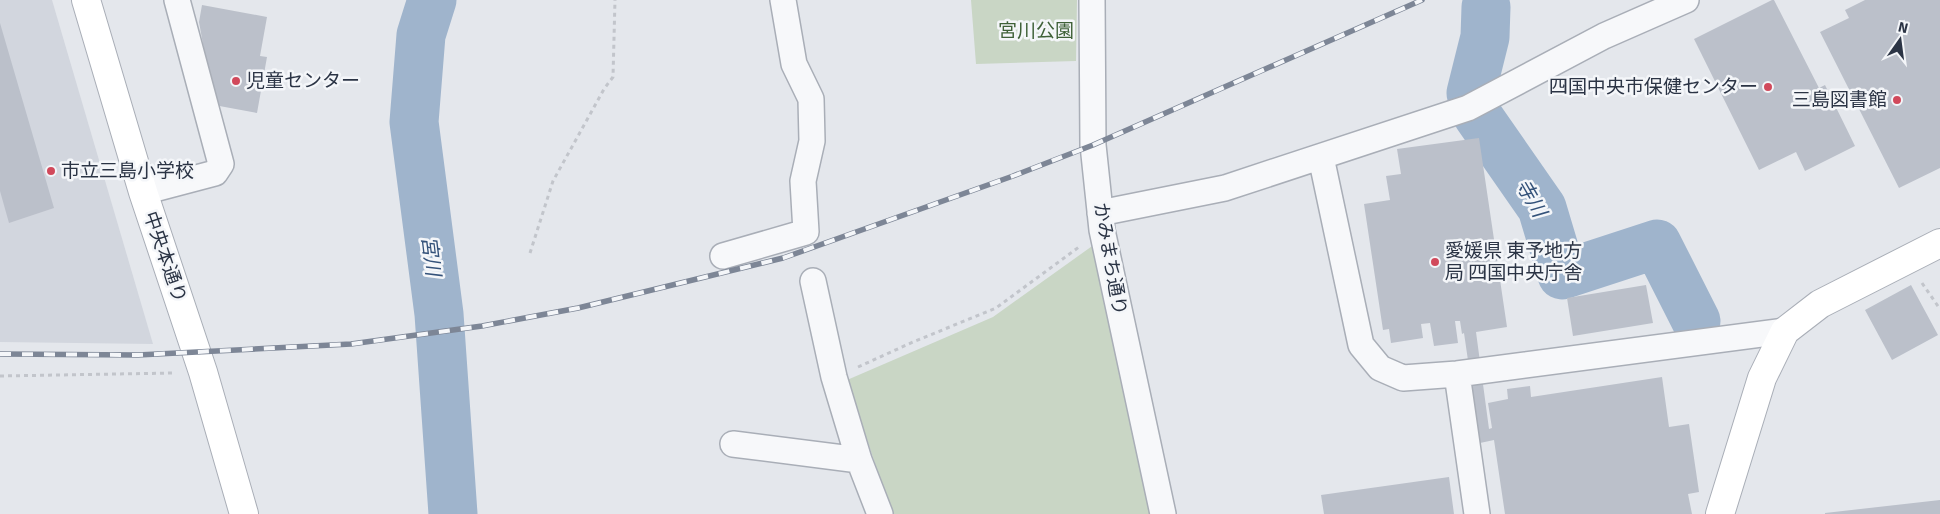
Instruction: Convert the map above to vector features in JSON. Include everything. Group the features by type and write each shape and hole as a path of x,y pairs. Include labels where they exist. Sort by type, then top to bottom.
{"street":[{"name":"中央本通り","path":"86,0 143,192 203,372 244,514"},
{"path":"143,192 215,173 220,164 177,0"},
{"path":"723,256 806,232 803,181 812,141 811,99 794,64 783,0"},
{"name":"かみまち通り","path":"1092,0 1093,145 1101,221 1163,514"},
{"path":"1101,221 1225,188 1322,157 1475,104 1604,36 1686,0"},
{"path":"1322,157 1361,345 1380,368 1403,378 1457,374 1785,331"},
{"path":"1720,514 1762,378 1785,331 1820,304 1940,243"},
{"path":"813,281 834,377 859,460 880,514"},
{"path":"1457,374 1476,514"},
{"path":"733,444 859,460"}],"path":[{"path":"530,253 553,181 604,89 613,77 615,0"},
{"path":"834,377 996,308 1101,221"},
{"path":"0,376 203,372"}],"shaded area":[{"name":"市立三島小学校","path":"0,0 52,0 153,344 0,342"}],"green space":[{"name":"宮川公園","path":"971,0 1077,0 1076,61 976,64"},
{"path":"1095,244 1154,514 892,514 847,380 993,317"}],"building":[{"name":"四国中央市保健センター","path":"1774,0 1819,88 1825,85 1855,146 1805,171 1796,152 1759,170 1694,39"},
{"name":"三島図書館","path":"1865,0 1940,0 1940,168 1899,188 1820,32 1849,18 1845,10"},
{"name":"児童センター","path":"202,5 267,17 260,56 267,57 257,113 214,105 199,22"},
{"path":"0,23 54,208 9,223 0,191"},
{"path":"1479,138 1507,327 1476,332 1489,429 1492,428 1488,403 1508,399 1507,389 1530,386 1531,397 1662,377 1669,427 1689,424 1699,492 1688,494 1692,514 1505,514 1494,440 1480,443 1464,333 1462,334 1460,321 1455,321 1458,343 1434,346 1430,323 1421,324 1423,338 1391,343 1389,329 1383,330 1364,204 1390,200 1386,176 1401,174 1397,149"},
{"path":"1646,285 1653,323 1573,336 1567,298"},
{"path":"1911,285 1938,335 1892,360 1865,310"},
{"path":"1449,477 1454,514 1324,514 1321,495"},
{"path":"1940,500 1940,514 1825,514 1825,513"}],"waterway":[{"name":"宮川","path":"432,0 421,35 414,122 439,314 453,514"},
{"name":"寺川","path":"1486,7 1485,37 1471,93 1478,116 1542,208 1562,275 1657,244 1696,321"}],"railway":[{"path":"0,354 138,355 351,344 482,326 578,308 783,258 1013,176 1093,145 1422,0"}],"place":[{"name":"児童センター","path":"236,81"},
{"name":"四国中央市保健センター","path":"1768,87"},
{"name":"三島図書館","path":"1897,100"},
{"name":"市立三島小学校","path":"51,171"},
{"name":"愛媛県 東予地方 局 四国中央庁舎","path":"1435,262"}]}
